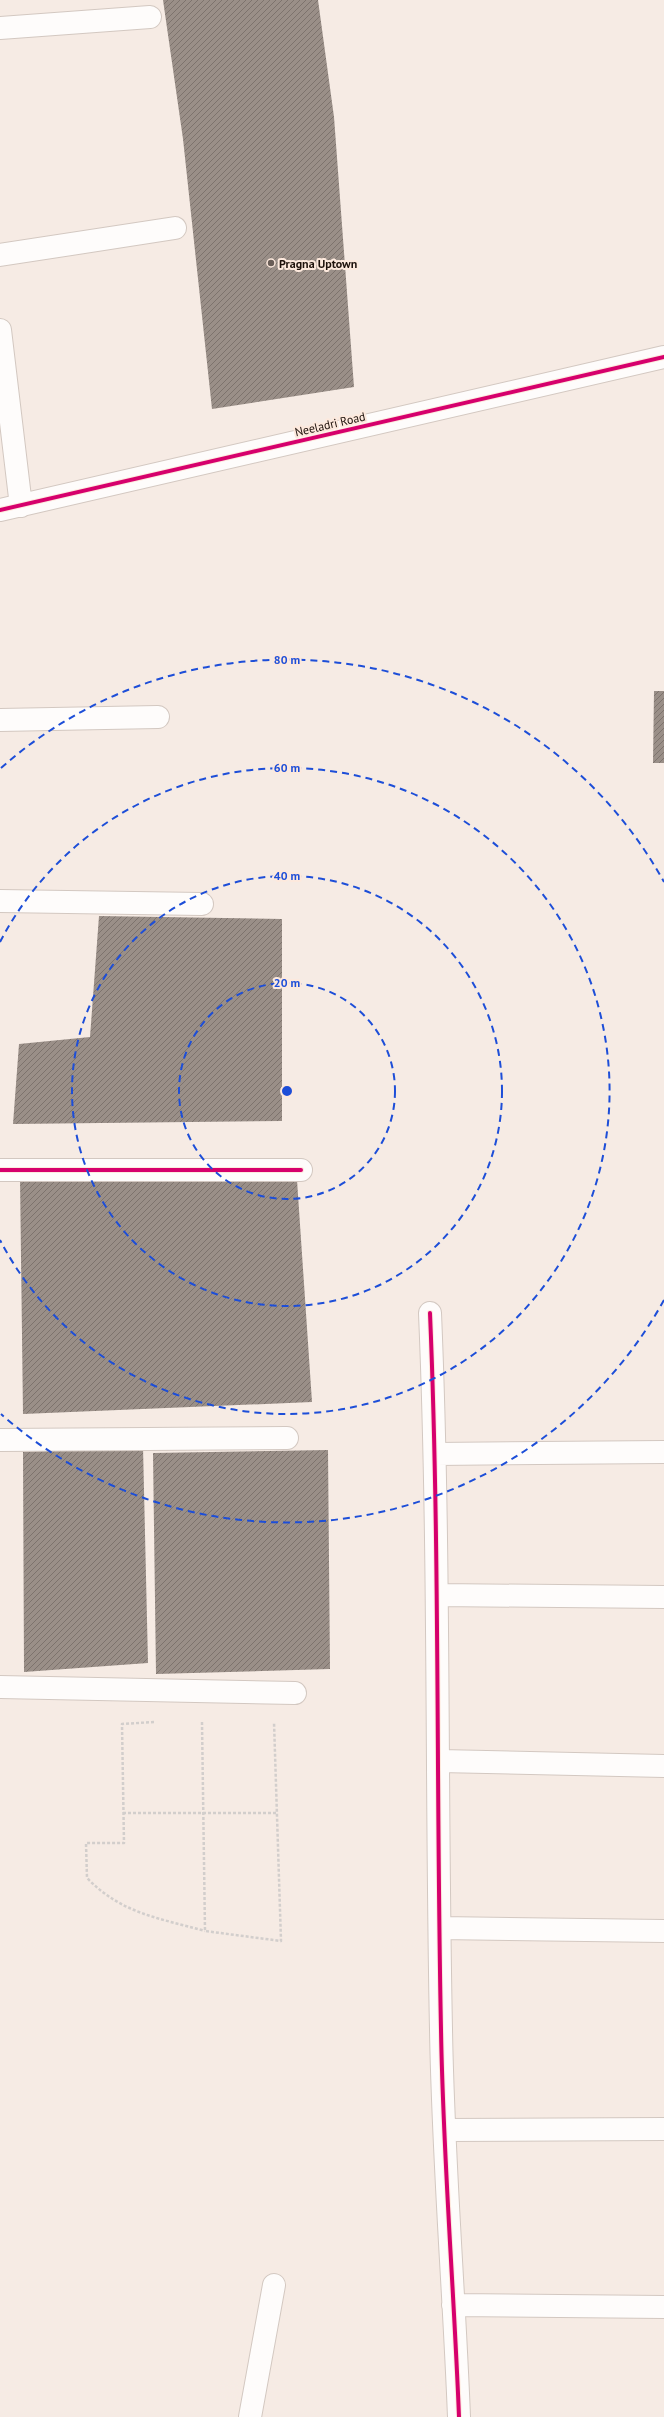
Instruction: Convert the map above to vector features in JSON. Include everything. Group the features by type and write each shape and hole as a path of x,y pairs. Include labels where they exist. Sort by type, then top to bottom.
{"street":[{"path":"0,28 150,17"},
{"path":"0,255 175,228"},
{"path":"0,330 21,506"},
{"name":"Neeladri Road","path":"0,510 664,357"},
{"path":"0,720 158,717"},
{"path":"0,901 202,904"},
{"path":"0,1170 301,1170"},
{"path":"430,1313 436,1454 440,1761 441,2030 459,2417"},
{"path":"0,1440 287,1438"},
{"path":"436,1454 664,1452"},
{"path":"438,1595 664,1597"},
{"path":"0,1687 295,1693"},
{"path":"440,1761 664,1766"},
{"path":"440,1928 664,1931"},
{"path":"445,2130 664,2129"},
{"path":"250,2417 274,2285"},
{"path":"453,2305 664,2308"}],"path":[{"path":"162,1722 122,1724 124,1843 86,1843 87,1878 103,1894 132,1911 205,1931 281,1941 274,1718"},
{"path":"205,1931 202,1720 209,1720"},
{"path":"123,1813 277,1813"}],"building":[{"name":"Pragna Uptown","path":"163,0 318,0 334,117 354,387 212,409 183,139"},
{"path":"654,691 664,691 664,763 653,763"},
{"path":"99,916 282,919 282,1121 13,1124 19,1044 90,1037"},
{"path":"20,1177 297,1180 312,1402 23,1414"},
{"path":"143,1447 148,1663 24,1672 23,1452"},
{"path":"328,1450 330,1669 156,1674 153,1453"}],"cycle path":[{"path":"0,510 664,357"},
{"path":"0,1170 301,1170"},
{"path":"430,1313 437,1581 442,2077 459,2417"}],"place":[{"name":"Pragna Uptown","path":"271,263"}]}
